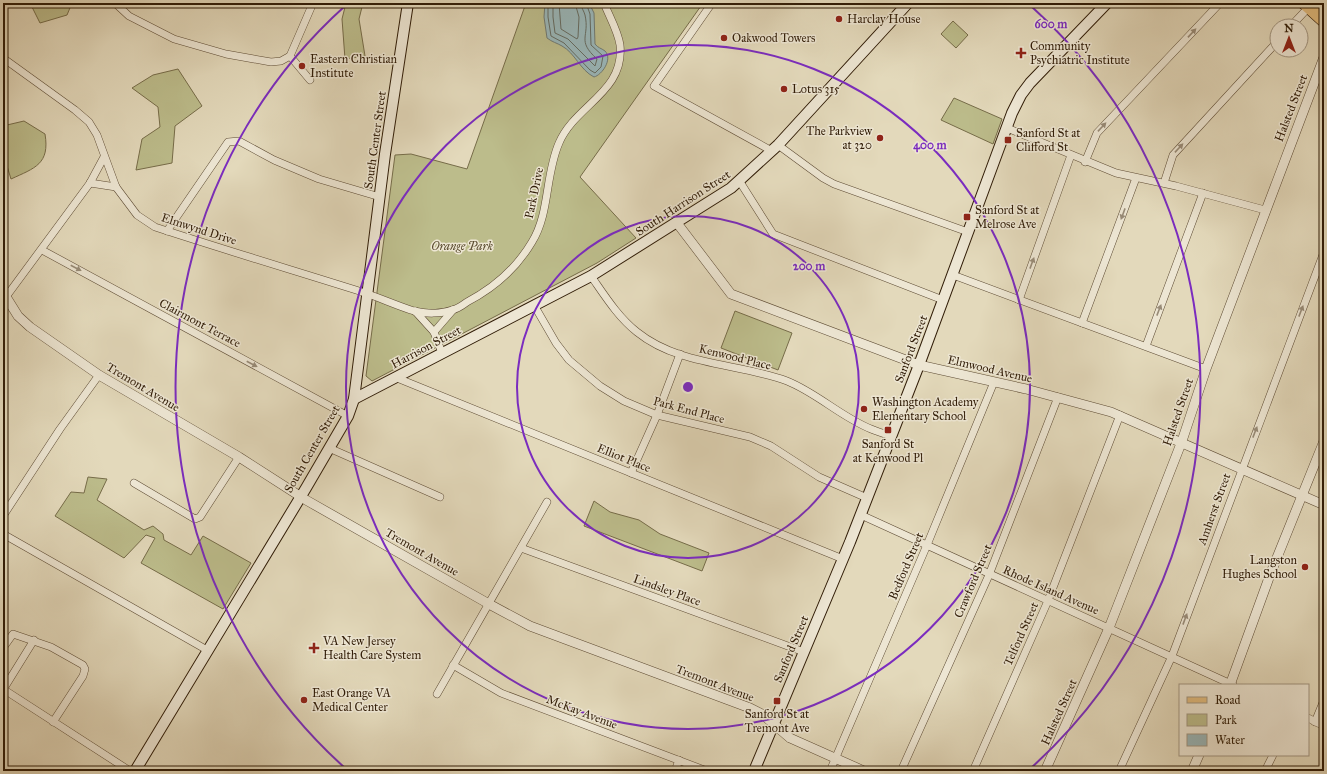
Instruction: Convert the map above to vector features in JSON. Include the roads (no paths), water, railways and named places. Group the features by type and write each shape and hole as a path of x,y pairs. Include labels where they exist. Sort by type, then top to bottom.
{"main road":[{"name":"South Center Street","path":"135,771 348,416 354,399 380,197 408,3"},
{"name":"South Harrison Street","path":"510,318 591,276 740,182 775,148 908,3"},
{"name":"Sanford Street","path":"754,771 861,515 1018,101 1030,83 1107,3"},
{"path":"1309,5 1324,11"},
{"path":"1309,5 1324,22"},
{"name":"Harrison Street","path":"354,399 510,318"}],"street":[{"path":"115,3 130,16 174,39 226,54 270,62 281,61 290,56 313,3"},
{"name":"Park Drive","path":"367,293 416,311 436,313 453,310 485,293 501,280 517,263 533,241 542,217 553,161 563,132 575,117 606,89 618,71 620,43 604,3"},
{"path":"712,3 654,86 775,148 834,184 968,232"},
{"path":"1085,162 1097,133 1220,3"},
{"path":"1298,18 1309,5"},
{"path":"1164,184 1173,155 1269,51"},
{"path":"290,56 310,80"},
{"name":"Halsted Street","path":"1045,771 1109,628 1182,442 1206,369 1324,57"},
{"name":"Elmwynd Drive","path":"3,58 75,110 89,122 97,135 116,187 137,215 155,227 367,293"},
{"path":"1007,128 1085,162 1116,173 1203,193 1265,210"},
{"path":"167,231 228,142 239,141 274,160 319,179 380,197"},
{"path":"1019,300 1071,156"},
{"path":"4,297 42,250 90,183 104,157"},
{"path":"1082,323 1136,178"},
{"path":"740,182 773,234 943,300"},
{"path":"90,183 116,187"},
{"path":"1146,346 1203,193"},
{"name":"Elmwood Avenue","path":"677,223 731,294 919,365 1058,397 1120,415 1324,505"},
{"name":"Clairmont Terrace","path":"42,250 348,416"},
{"name":"Amherst Street","path":"1120,771 1172,656 1241,468 1324,252"},
{"path":"953,275 1206,369"},
{"name":"Kenwood Place","path":"591,276 617,312 638,333 660,347 680,354 786,381 810,392 870,429 892,436"},
{"name":"Tremont Avenue","path":"4,297 18,316 30,327 98,375 239,457 301,496 490,604 530,626 750,708 762,714 790,738 864,771"},
{"name":"Park End Place","path":"534,305 556,343 569,360 600,386 624,401 657,415 750,438 771,446 819,477 867,498"},
{"path":"434,332 453,310"},
{"path":"416,311 434,332 442,353"},
{"path":"631,473 657,415 680,354"},
{"path":"3,516 60,429 98,375"},
{"name":"Elliot Place","path":"397,378 843,560"},
{"name":"Bedford Street","path":"830,771 927,545 994,382"},
{"name":"Crawford Street","path":"901,771 989,575 1058,397"},
{"name":"Telford Street","path":"973,771 1048,601 1120,415"},
{"path":"1231,684 1270,575 1324,441"},
{"path":"329,448 440,497"},
{"path":"134,483 195,519 200,517 239,457"},
{"path":"437,694 490,604 547,502"},
{"name":"Rhode Island Avenue","path":"861,515 989,575 1172,656 1229,684"},
{"path":"3,534 207,650"},
{"name":"Lindsley Place","path":"521,548 804,652"},
{"path":"3,648 13,634 34,640 83,665 85,669 83,676 53,722"},
{"path":"34,640 3,690 130,771"},
{"name":"McKay Avenue","path":"453,665 500,693 706,771"},
{"path":"1315,722 1324,700"},
{"path":"1309,719 1324,726"},
{"path":"1192,771 1199,756"},
{"path":"1265,771 1272,756"},
{"path":"675,771 679,760"}],"water":[{"path":"545,3 589,3 594,13 595,44 605,51 608,58 606,66 597,76 594,77 589,74 567,49 547,38 544,17"}],"place":[{"name":"Harclay House","path":"839,19"},
{"name":"Oakwood Towers","path":"724,38"},
{"name":"Community Psychiatric Institute","path":"1021,53"},
{"name":"Eastern Christian Institute","path":"302,66"},
{"name":"Lotus 315","path":"784,89"},
{"name":"The Parkview at 320","path":"880,138"},
{"name":"Sanford St at Clifford St","path":"1008,140"},
{"name":"Sanford St at Melrose Ave","path":"967,217"},
{"name":"Washington Academy Elementary School","path":"864,409"},
{"name":"Sanford St at Kenwood Pl","path":"888,430"},
{"name":"Langston Hughes School","path":"1305,567"},
{"name":"VA New Jersey Health Care System","path":"314,648"},
{"name":"East Orange VA Medical Center","path":"304,700"},
{"name":"Sanford St at Tremont Ave","path":"777,701"}],"park label":[{"name":"Orange Park","path":"462,246"}]}
